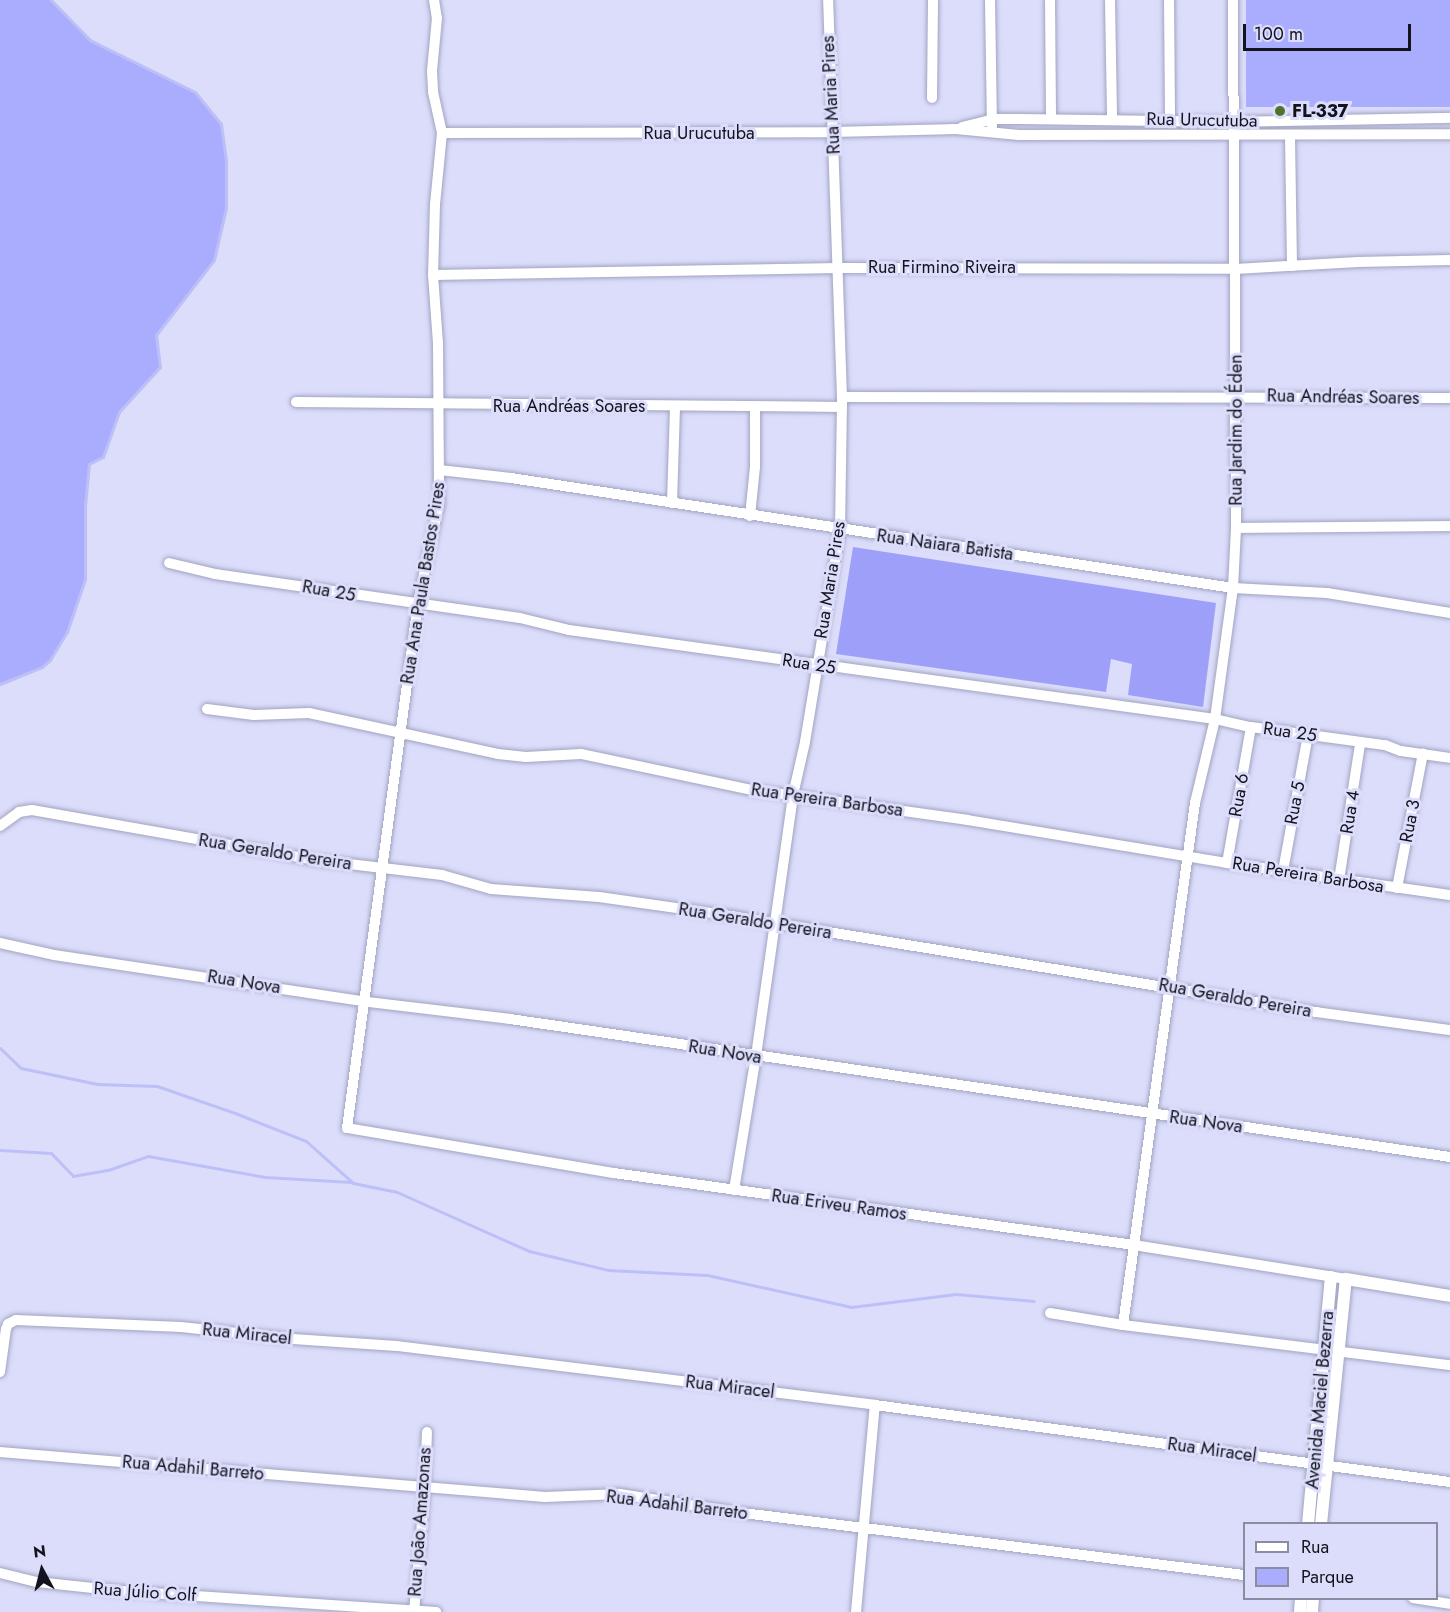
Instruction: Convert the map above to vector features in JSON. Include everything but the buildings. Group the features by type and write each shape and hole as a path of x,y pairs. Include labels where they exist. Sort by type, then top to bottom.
{"street":[{"name":"Rua Ana Paula Bastos Pires","path":"347,1128 418,603 439,504 439,405 433,274 435,204 442,134 432,82 437,31 434,0"},
{"name":"Rua Maria Pires","path":"734,1190 756,1056 793,795 805,742 816,663 840,530 842,402 839,268 828,0"},
{"path":"932,98 933,0"},
{"path":"990,0 992,134"},
{"path":"1050,0 1051,119"},
{"path":"1110,0 1112,119"},
{"path":"1169,0 1170,120"},
{"name":"Rua Jardim do Éden","path":"1124,1326 1195,803 1215,719 1233,588 1236,528 1236,396 1233,0"},
{"name":"Rua Urucutuba","path":"956,129 993,120 1112,119 1234,122 1450,117"},
{"name":"Rua Urucutuba","path":"442,134 956,129 992,134 1235,134 1290,137 1450,134"},
{"path":"1290,137 1292,266"},
{"name":"Rua Firmino Riveira","path":"433,274 839,268 1235,269 1450,260"},
{"name":"Rua Andréas Soares","path":"296,402 755,406 842,402 1236,396 1450,398"},
{"path":"672,503 675,406"},
{"path":"750,516 755,406"},
{"name":"Rua Naiara Batista","path":"440,470 512,478 840,530 1233,588 1327,593 1450,613"},
{"path":"1236,528 1450,525"},
{"name":"Rua 25","path":"169,562 215,574 520,618 569,630 1215,719 1251,727 1450,758"},
{"name":"Rua Pereira Barbosa","path":"207,709 254,715 309,713 498,754 526,758 569,754 589,756 678,777 1227,863 1450,895"},
{"name":"Rua 6","path":"1227,863 1251,727"},
{"name":"Rua 5","path":"1283,871 1308,735"},
{"name":"Rua 4","path":"1339,880 1360,744"},
{"name":"Rua 3","path":"1397,888 1423,753"},
{"name":"Rua Geraldo Pereira","path":"0,826 10,816 27,810 315,860 442,875 491,889 598,897 1316,1012 1450,1030"},
{"name":"Rua Nova","path":"0,943 54,956 364,1001 510,1019 1450,1157"},
{"name":"Rua Eriveu Ramos","path":"347,1128 614,1173 1134,1245 1346,1279"},
{"name":"Avenida Maciel Bezerra","path":"1308,1522 1331,1277"},
{"path":"1346,1279 1450,1296"},
{"name":"Avenida Maciel Bezerra","path":"1321,1522 1346,1279"},
{"path":"1050,1313 1124,1326 1450,1365"},
{"name":"Rua Miracel","path":"0,1372 8,1324 16,1320 181,1327 293,1339 397,1346 874,1405 1450,1482"},
{"path":"856,1612 861,1528 874,1405"},
{"name":"Rua João Amazonas","path":"414,1611 425,1488 427,1432"},
{"name":"Rua Adahil Barreto","path":"0,1452 545,1497 620,1494 861,1528 1243,1575"},
{"name":"Rua Júlio Colf","path":"0,1573 37,1582 121,1591 436,1612"},
{"path":"1420,1600 1450,1604"}],"green space":[{"path":"0,0 51,0 90,40 195,92 221,124 226,160 226,208 214,260 156,335 160,367 119,412 103,457 89,464 85,506 85,579 67,632 50,660 42,667 0,684"},
{"path":"1246,0 1450,0 1450,107 1246,107"}],"shaded area":[{"path":"853,547 1216,603 1203,707 1128,695 1132,664 1111,659 1106,692 836,654"}],"waterway":[{"path":"0,684 42,667 50,660 67,632 85,579 85,506 89,464 103,457 119,412 160,367 156,335 214,260 226,208 226,160 221,124 195,92 90,40 51,0"},
{"path":"0,1048 21,1068 97,1084 157,1086 235,1113 306,1141 353,1183 397,1192 529,1251 608,1270 707,1275 851,1307 956,1294 1034,1301"},
{"path":"0,1150 51,1153 73,1176 108,1170 148,1156 265,1177 351,1182"}],"place":[{"name":"FL-337","path":"1280,111"}]}
